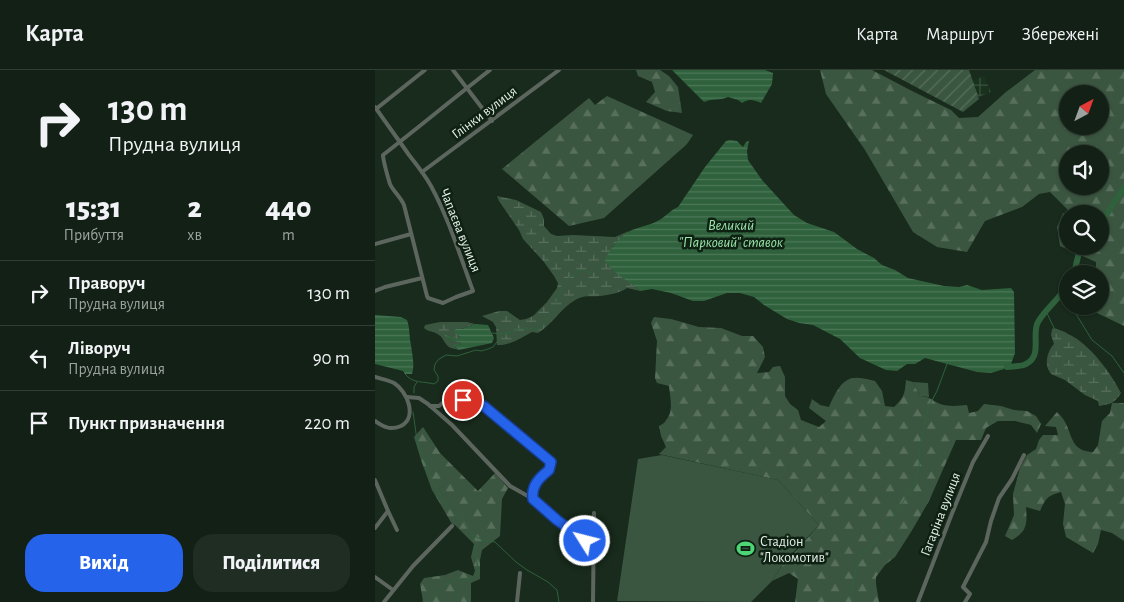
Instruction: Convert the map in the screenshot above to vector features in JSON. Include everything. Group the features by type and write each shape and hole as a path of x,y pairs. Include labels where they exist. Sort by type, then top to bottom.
{"street":[{"path":"375,108 425,70"},
{"path":"453,70 492,121"},
{"path":"375,291 422,278 404,204 390,184 383,155 490,70"},
{"name":"Глінки вулиця","path":"422,172 559,70"},
{"name":"Чапаєва вулиця","path":"375,108 430,184 459,252 473,291 443,303 428,298 422,278"},
{"path":"375,244 411,234"},
{"path":"375,377 395,384 407,397 410,409 409,420 396,428 386,427 375,421"},
{"path":"430,406 439,406 451,396 475,401 485,407 551,462 549,470 534,485 533,499"},
{"path":"407,397 419,398 430,406 510,486 533,499 557,520 594,547"},
{"path":"438,413 439,406"},
{"name":"Гагаріна вулиця","path":"919,602 973,462 988,436"},
{"path":"965,602 970,594 963,587 986,542 999,498 1012,479 1024,455"},
{"path":"375,480 397,530"},
{"path":"375,528 388,512"},
{"path":"593,602 594,513"},
{"path":"384,602 413,566 452,526"},
{"path":"580,537 588,534 594,526"},
{"path":"517,602 520,573"},
{"path":"375,577 393,590"}],"shaded area":[{"path":"984,76 991,92 974,99 967,83"}],"green space":[{"path":"636,70 660,70 669,76 678,87 682,113 667,111 646,102 655,92 652,82 638,76"},
{"path":"820,70 872,70 951,110 959,118 978,117 1035,70 1124,70 1124,326 1101,315 1109,315 1109,265 1096,265 1096,262 1080,255 1109,255 1109,205 1063,205 1050,192 1039,194 1022,207 985,221 967,252 937,247 913,232 865,150 826,94"},
{"path":"884,70 969,70 979,99 963,112"},
{"path":"607,96 693,135 687,144 604,218 569,226 502,169 589,98 595,105"},
{"path":"497,196 516,200 541,212 544,226 551,234 557,236 615,237 629,231 612,247 630,282 640,291 627,288 611,294 580,298 566,306 538,333 532,332 510,343 497,345 496,327 493,322 482,316 499,311 507,311 520,320 533,316 547,302 557,288 558,283 544,262 523,239"},
{"path":"1059,222 1059,240 1057,227"},
{"path":"654,317 671,319 699,327 721,328 742,336 753,336 763,347 765,357 757,373 769,372 773,367 780,366 785,377 785,396 790,404 798,410 801,420 819,427 826,421 809,408 812,399 820,405 829,407 842,384 850,379 857,378 875,381 882,391 885,406 894,407 900,401 906,380 913,382 920,396 941,404 952,406 967,405 969,413 978,411 984,404 1027,411 1036,416 1041,424 1037,433 1031,425 1015,421 998,421 986,428 981,440 956,440 929,501 911,532 895,557 885,565 876,577 879,602 795,602 798,579 789,573 772,581 785,561 819,525 778,480 659,454 666,447 659,426 668,417 671,404 669,386 657,383 655,378 657,341 651,323"},
{"path":"440,322 467,322 475,324 462,329 458,334 460,337 458,339 447,335 449,339 461,343 455,347 459,350 449,347 439,335 424,328 425,325"},
{"path":"1054,328 1065,332 1084,344 1099,359 1121,393 1114,401 1099,406 1098,401 1085,395 1065,380 1051,374 1047,367 1047,359 1049,351 1054,344 1051,335"},
{"path":"913,382 928,383 929,397 920,396"},
{"path":"1112,403 1124,403 1124,541 1112,533 1101,530 1098,544 1093,553 1066,537 1063,524 1065,504 1061,492 1047,498 1040,511 1026,507 1024,530 1012,540 1005,536 1014,515 1013,494 1020,468 1027,455 1036,449 1043,435 1058,435 1056,427 1045,426 1057,412 1077,446 1080,449 1093,452 1098,445 1102,421 1110,413"},
{"path":"423,427 440,453 478,491 495,473 508,488 502,499 500,536 482,550 480,579 471,583 471,602 422,602 420,584 424,578 445,575 458,570 473,576 475,571 471,557 474,544 452,524 432,490 421,460 414,437"},
{"path":"662,455 778,480 819,525 785,561 772,581 751,602 617,601 638,459"}],"water":[{"path":"672,70 765,70 773,73 772,84 761,103 747,100 742,103 728,97 704,102"},
{"name":"Великий \"Парковий\" ставок","path":"726,141 737,141 743,147 749,141 748,160 762,180 794,215 807,223 834,232 882,265 908,278 944,286 959,287 967,285 982,290 1011,288 1014,292 1015,353 1011,364 1004,369 991,373 977,372 925,358 915,364 907,364 897,371 886,370 860,358 840,339 813,325 787,319 754,297 740,293 727,293 704,301 693,301 652,289 640,291 616,273 605,260 616,243 628,232 658,221 678,207 705,167"},
{"path":"375,315 401,317 407,320 413,360 412,374 405,374 403,371 375,364"},
{"path":"475,324 488,325 494,338 492,343 459,350 453,345 460,345 461,343 444,335 458,339 460,337 454,331 456,329 462,329"}],"waterway":[{"path":"1109,211 1124,188"},
{"path":"1076,265 1078,255"},
{"path":"405,374 415,381 434,384 438,381 438,376 434,370 435,364 446,355 457,356 476,350 488,349 493,347 500,338 515,330 524,328 539,330 555,308 561,290 572,274 576,276 578,270 592,273 605,260"},
{"path":"1007,367 1022,366 1034,356 1038,322 1059,297"},
{"path":"1046,311 1054,328"},
{"path":"1077,315 1092,340 1112,356 1124,373"},
{"path":"492,333 502,334 512,331"},
{"path":"852,602 852,584 860,554 869,548 883,532 913,487 919,467 920,444 925,417 947,364"},
{"path":"414,393 414,387 417,382"},
{"path":"413,412 417,440 431,477 445,504 463,522 471,534 482,540 495,542 516,562 548,582 557,590 559,602"},
{"path":"432,602 439,591 451,582 458,579 472,578 477,575 476,543 471,534"},
{"path":"461,602 457,590 459,585 465,580"}],"place":[{"name":"Стадіон \"Локомотив\"","path":"746,549"}],"route":[{"path":"463,400 475,401 485,407 551,462 549,470 534,485 533,499 585,541"}]}
